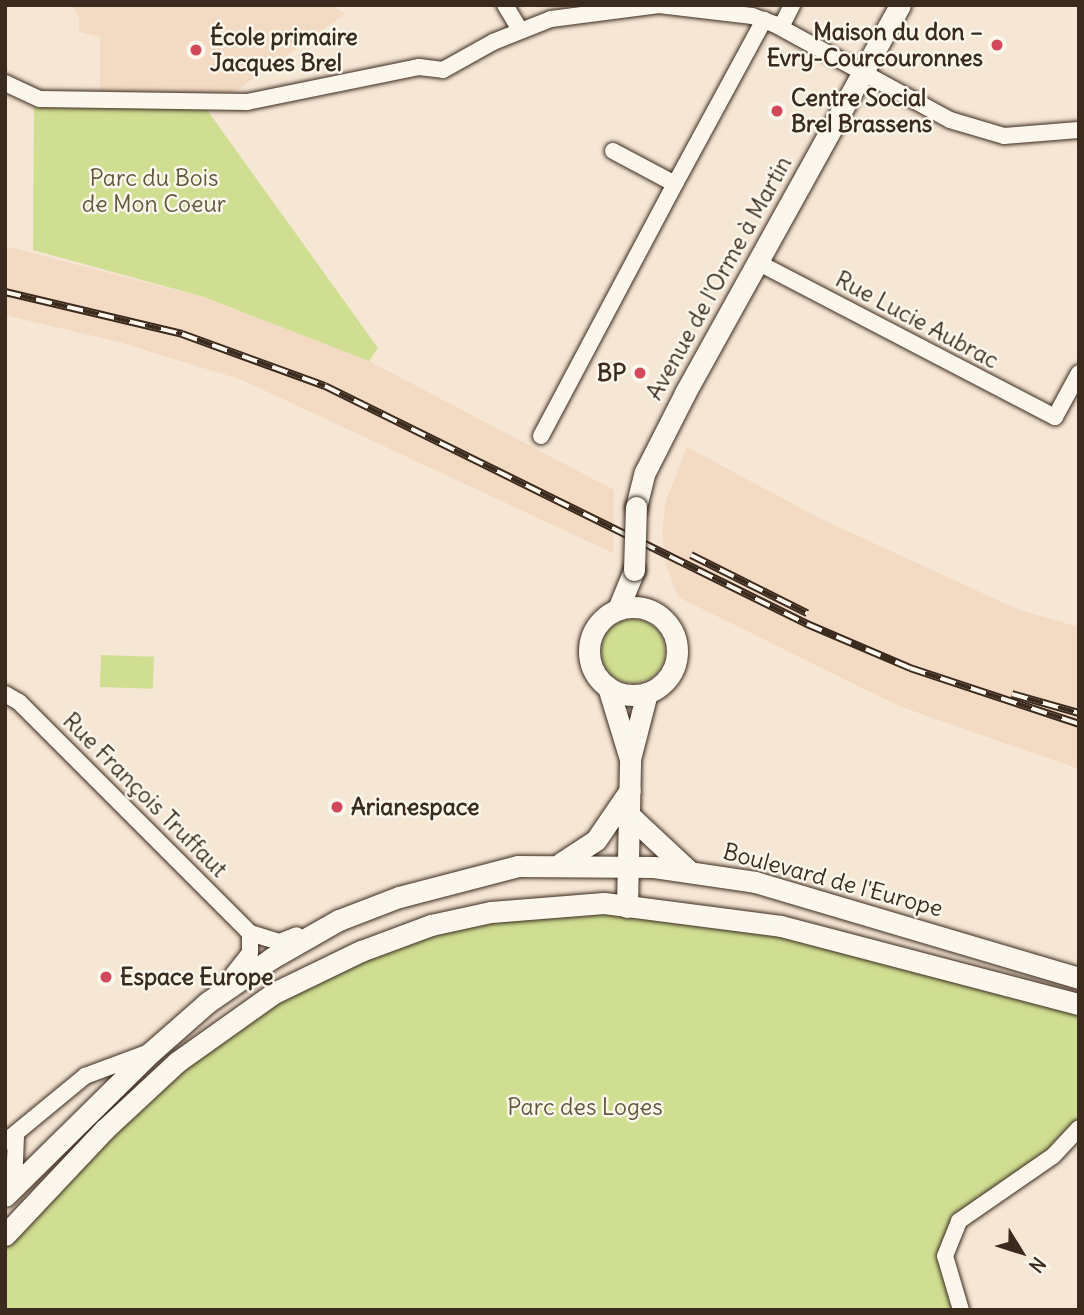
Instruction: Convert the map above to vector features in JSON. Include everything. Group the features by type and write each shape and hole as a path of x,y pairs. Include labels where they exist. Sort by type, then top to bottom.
{"main road":[{"name":"Avenue de l'Orme à Martin","path":"634,570 636,507 658,444 900,5"},
{"path":"608,687 634,695 647,693 669,677 677,651 669,625 647,609 634,570"},
{"path":"618,610 634,570"},
{"path":"630,760 608,687 591,663 591,639 606,616 618,610 647,609"},
{"path":"627,906 630,760 647,693"},
{"path":"560,864 596,840 629,790"},
{"path":"630,816 688,870"},
{"name":"Boulevard de l'Europe","path":"10,1191 150,1052 208,1002 339,920 442,883 518,866 560,864 688,870 755,882 1079,978"},
{"path":"5,1235 105,1129 177,1062 274,993 360,951 431,925 545,906 594,902 627,906 781,926 1079,1004"}],"street":[{"path":"505,5 520,30"},
{"path":"5,83 40,99 247,102 419,67 443,71 520,30 585,12 659,5 764,20 864,70 950,120 1004,136 1079,130"},
{"path":"781,27 792,5"},
{"path":"541,436 764,20"},
{"path":"614,151 675,184"},
{"name":"Rue Lucie Aubrac","path":"757,262 1055,418 1079,373"},
{"name":"Rue François Truffaut","path":"5,694 19,702 250,933"},
{"path":"208,1002 250,953 250,933 279,942 339,920"},
{"path":"10,1191 10,1139 85,1076 150,1052"},
{"path":"961,1310 946,1256 959,1221 1053,1156 1079,1128"}],"shaded area":[{"name":"École primaire Jacques Brel","path":"331,5 345,14 233,93 100,94 100,37 79,32 79,17 72,6"},
{"path":"5,246 203,297 369,361 614,490 613,553 242,380 119,342 5,315"},
{"path":"687,447 819,518 1019,610 1079,627 1079,769 899,706 678,597 666,564 662,531 666,501"}],"green space":[{"name":"Parc du Bois de Mon Coeur","path":"34,102 202,103 378,348 369,361 204,297 33,250"},
{"path":"627,619 639,619 656,628 663,639 663,663 656,674 639,683 627,683 615,678 606,669 601,657 601,645 606,633 615,624"},
{"path":"101,655 154,657 153,689 100,687"},
{"name":"Parc des Loges","path":"546,906 781,926 1079,1004 1079,1128 974,1207 947,1247 961,1310 5,1310 5,1235 177,1062 361,951"}],"railway":[{"path":"5,292 182,334 325,386 807,624 910,668 1079,724"},
{"path":"691,555 807,613"},
{"path":"1012,694 1079,713"}],"place":[{"name":"Maison du don – Evry-Courcouronnes","path":"997,45"},
{"name":"École primaire Jacques Brel","path":"196,50"},
{"name":"Centre Social Brel Brassens","path":"777,111"},
{"name":"BP","path":"640,373"},
{"name":"Arianespace","path":"337,807"},
{"name":"Espace Europe","path":"106,977"}]}
